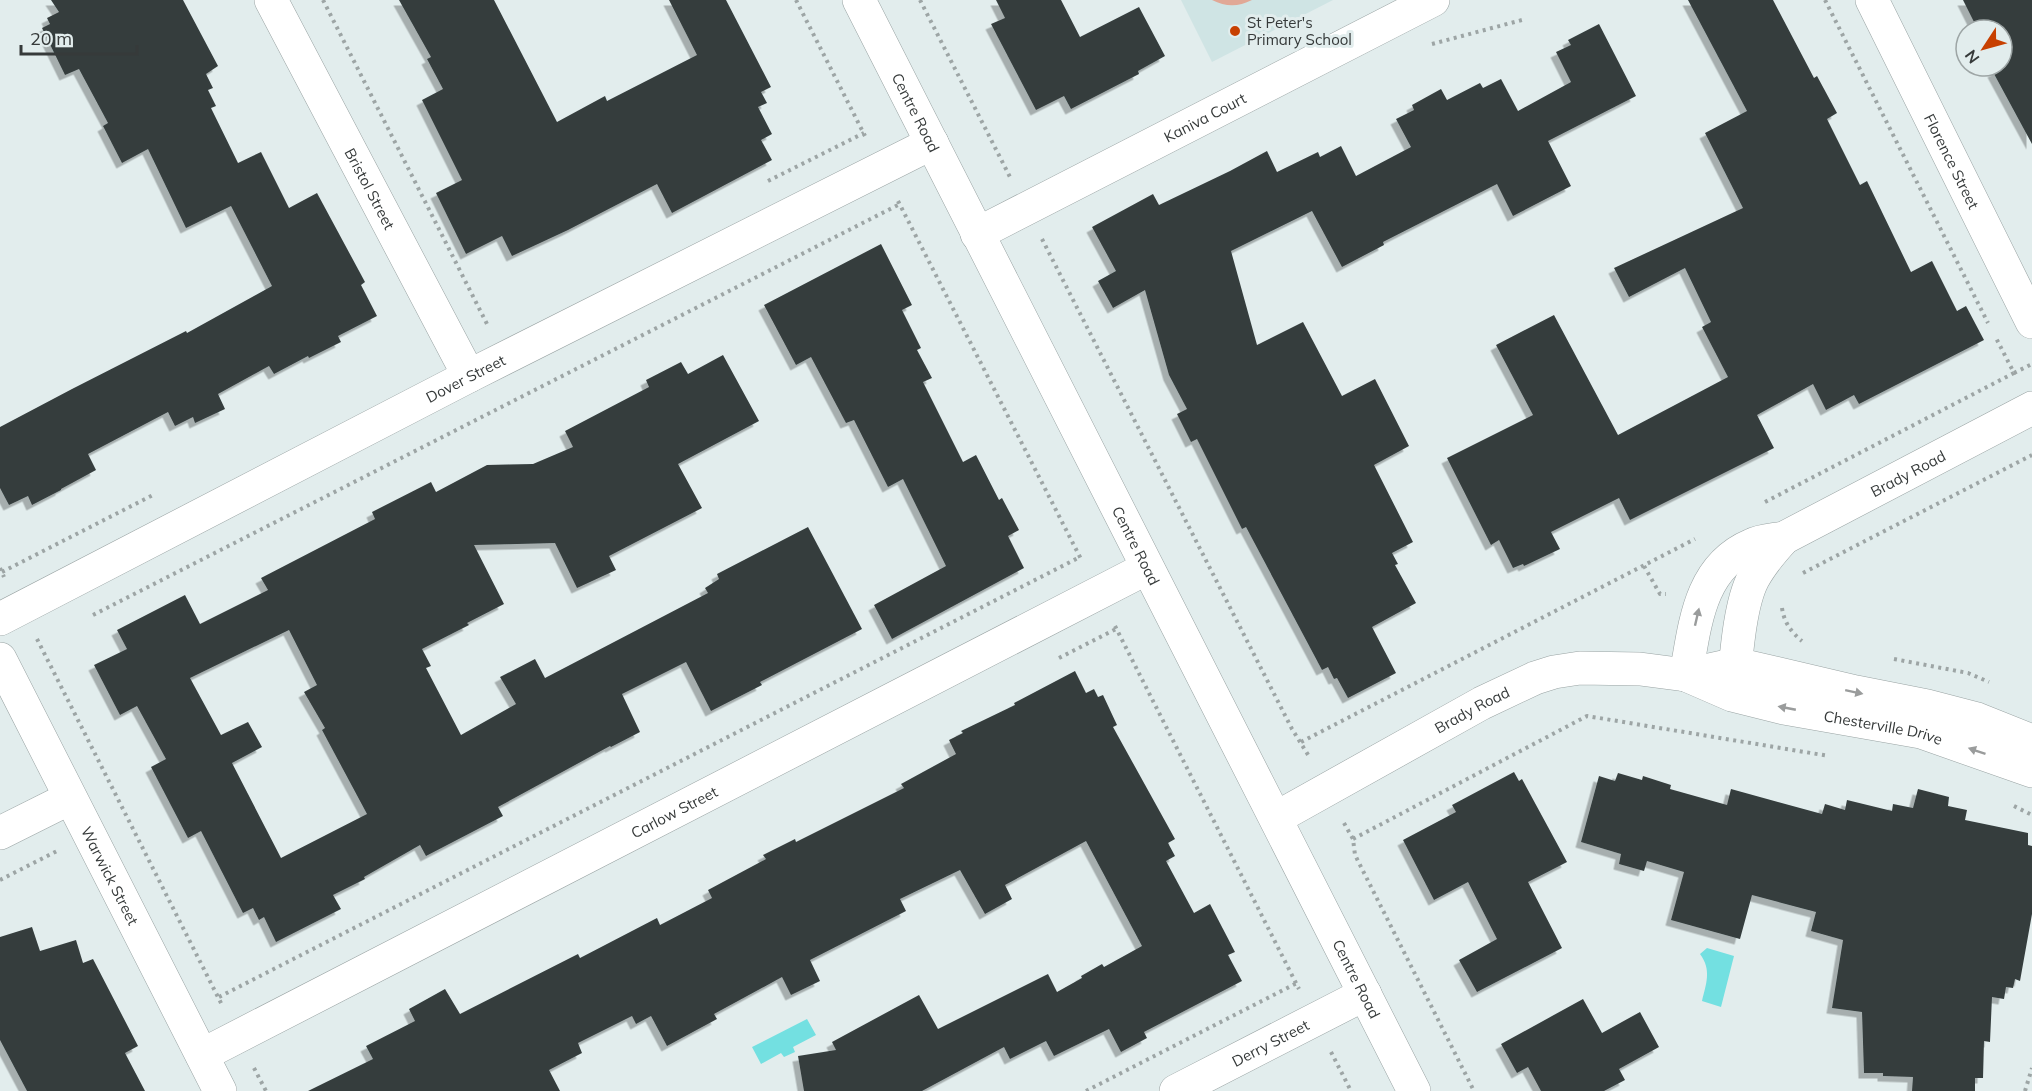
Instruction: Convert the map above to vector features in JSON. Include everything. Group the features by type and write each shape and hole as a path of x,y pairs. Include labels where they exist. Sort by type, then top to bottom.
{"street":[{"name":"Bristol Street","path":"271,0 469,376"},
{"name":"Centre Road","path":"859,0 1414,1091"},
{"name":"Kaniva Court","path":"977,234 1433,0"},
{"name":"Florence Street","path":"1872,0 2032,322"},
{"name":"Dover Street","path":"10,613 469,376 932,143"},
{"name":"Brady Road","path":"1686,675 1702,597 1714,574 1737,552 1754,543 1784,538 2032,408"},
{"name":"Brady Road","path":"1276,818 1461,715 1535,678 1554,672 1606,667 1734,680 1746,600 1751,582 1761,564 1784,538"},
{"name":"Carlow Street","path":"202,1055 1147,568"},
{"name":"Warwick Street","path":"0,658 220,1091"},
{"name":"Chesterville Drive","path":"1734,680 1856,692 1927,706 1977,719 2032,741"},
{"name":"Chesterville Drive","path":"1734,680 1784,708 1921,732 2032,771"},
{"path":"0,833 70,798"},
{"name":"Derry Street","path":"1176,1091 1365,994"}],"path":[{"path":"323,0 487,324 498,319"},
{"path":"796,0 1351,1091"},
{"path":"920,0 1292,729 1353,839 1355,855 1474,1091"},
{"path":"1825,0 2014,373"},
{"path":"1432,45 1522,20"},
{"path":"759,186 864,133"},
{"path":"92,616 900,204"},
{"path":"1760,505 2032,364"},
{"path":"1796,577 2032,455"},
{"path":"1301,742 1697,538"},
{"path":"219,997 1080,557"},
{"path":"1644,566 1660,594 1702,597"},
{"path":"0,568 10,613 39,643 266,1091"},
{"path":"1746,600 1782,602 1784,618 1793,634 1807,645"},
{"path":"39,643 49,638"},
{"path":"1885,658 1968,673 1989,682"},
{"path":"1353,839 1587,716 1830,756"},
{"path":"2011,805 2032,814"},
{"path":"0,880 57,851"},
{"path":"1086,1091 1297,983"},
{"path":"2025,1091 2032,1068"}],"shaded area":[{"name":"St Peter's Primary School","path":"1181,0 1333,0 1212,62"},
{"path":"1212,0 1252,0 1232,5"}],"water":[{"path":"1707,948 1734,956 1721,1007 1702,1001 1707,971 1700,954"},
{"path":"807,1019 816,1035 793,1047 795,1052 784,1057 781,1053 761,1064 752,1047"}],"building":[{"path":"51,0 183,0 218,66 206,74 213,88 208,90 216,106 211,108 238,163 261,152 289,208 317,193 365,282 361,285 377,316 338,336 341,342 309,358 308,356 274,374 269,366 218,394 225,409 195,423 193,417 175,426 168,412 88,454 96,470 32,505 28,496 9,505 0,488 0,427 186,331 187,333 272,286 231,206 186,228 148,149 122,163 103,126 108,123 79,69 65,75 42,28 50,24 47,18 59,12"},
{"path":"399,0 494,0 557,122 605,96 607,101 697,55 669,0 726,0 771,87 761,92 767,103 758,107 772,134 761,140 772,160 672,213 657,184 512,256 502,236 466,254 436,193 462,180 422,100 443,89 427,59 431,57"},
{"path":"996,0 1061,0 1080,37 1139,7 1165,56 1138,71 1139,74 1071,109 1064,96 1036,110 991,24 1005,18"},
{"path":"1688,0 1773,0 1814,78 1817,76 1837,113 1827,119 1860,185 1867,181 1911,272 1932,261 1957,311 1966,306 1984,340 1859,404 1854,395 1826,410 1813,384 1757,415 1774,448 1630,520 1619,498 1551,532 1560,549 1524,566 1523,564 1513,568 1499,540 1491,545 1447,458 1533,415 1496,345 1554,315 1618,435 1728,377 1702,327 1711,322 1685,268 1629,297 1614,268 1743,208 1705,133 1747,111"},
{"path":"1963,0 2032,0 2032,144 1996,78 2014,78 2014,18 1972,18"},
{"path":"1599,24 1636,96 1548,141 1571,186 1513,216 1497,184 1383,242 1384,245 1342,267 1312,211 1231,251 1257,345 1303,322 1342,396 1375,379 1409,446 1374,465 1413,542 1392,553 1398,564 1395,565 1416,603 1372,627 1396,673 1348,698 1328,667 1322,670 1246,527 1242,529 1197,439 1191,442 1177,414 1187,409 1169,375 1145,290 1113,308 1098,281 1116,271 1092,227 1153,194 1159,205 1267,151 1277,172 1318,152 1320,157 1341,146 1356,176 1411,147 1396,119 1414,110 1412,105 1441,89 1447,100 1480,83 1483,88 1501,79 1518,111 1571,82 1556,52 1571,45 1568,40"},
{"path":"881,244 912,305 902,310 921,348 917,350 932,378 923,382 963,462 976,455 999,500 1002,498 1019,530 1008,536 1024,568 892,639 874,605 946,566 903,479 888,487 854,420 846,423 811,357 796,365 764,305"},
{"path":"723,355 759,421 678,464 702,508 609,556 616,570 577,588 555,543 474,545 504,604 422,649 431,666 426,668 461,735 516,704 500,677 535,659 545,678 708,593 705,588 719,579 717,574 808,527 862,629 760,682 762,685 711,711 686,662 622,694 640,732 498,807 503,816 426,856 420,845 364,877 365,879 333,895 341,909 276,942 264,917 259,920 253,908 243,913 201,831 188,838 151,767 166,759 137,706 120,715 94,665 127,649 117,630 185,595 200,624 268,590 261,578 375,519 372,512 431,482 436,492 487,465 533,464 573,447 565,431 649,387 646,380 681,362 688,374","holes":["289,630 317,685 304,692 325,728 322,730 367,814 281,858 232,763 262,747 248,722 221,735 190,678"]},
{"path":"1075,671 1086,693 1094,689 1098,697 1103,695 1117,725 1113,727 1175,839 1168,843 1175,856 1166,861 1194,913 1210,904 1235,952 1228,955 1242,981 1144,1032 1147,1038 1121,1052 1109,1029 1054,1056 1046,1041 1010,1059 1004,1047 922,1091 804,1091 798,1056 836,1050 832,1042 919,995 938,1029 1048,974 1057,992 1102,964 1104,967 1142,946 1086,841 1005,885 1012,899 985,914 960,870 900,899 906,911 810,960 820,981 791,995 782,977 714,1014 717,1019 667,1046 651,1016 636,1024 632,1016 578,1043 582,1053 549,1070 560,1091 308,1091 373,1059 366,1046 415,1021 409,1009 445,989 460,1014 578,954 580,958 657,918 660,925 712,898 708,890 766,859 763,855 795,839 796,842 904,788 901,784 956,754 949,740 963,733 961,731 1015,705 1014,703"},
{"path":"1514,772 1519,781 1522,779 1567,862 1528,882 1562,948 1477,992 1459,960 1497,939 1468,882 1434,900 1403,840 1456,812 1452,805"},
{"path":"1618,773 1642,780 1643,776 1671,785 1670,789 1727,805 1731,789 1822,814 1825,804 1845,810 1847,800 1892,811 1893,804 1913,808 1918,789 1949,797 1948,806 1967,810 1965,820 2028,833 2028,845 2032,846 2032,914 2020,981 2015,979 2013,988 2006,987 2004,999 1992,997 1990,1042 1984,1041 1983,1078 1975,1078 1975,1091 1912,1091 1913,1077 1864,1073 1862,1012 1832,1008 1843,940 1811,931 1816,912 1752,895 1740,939 1671,920 1684,872 1647,861 1644,871 1619,864 1621,854 1581,842 1599,776 1615,781"},
{"path":"32,927 40,951 76,940 83,963 93,959 138,1046 125,1053 145,1091 27,1091 0,1040 0,937"},
{"path":"1583,999 1602,1033 1640,1012 1659,1047 1619,1069 1625,1080 1604,1091 1541,1091 1528,1067 1517,1073 1501,1044"}],"place":[{"name":"St Peter's Primary School","path":"1235,31"}]}
